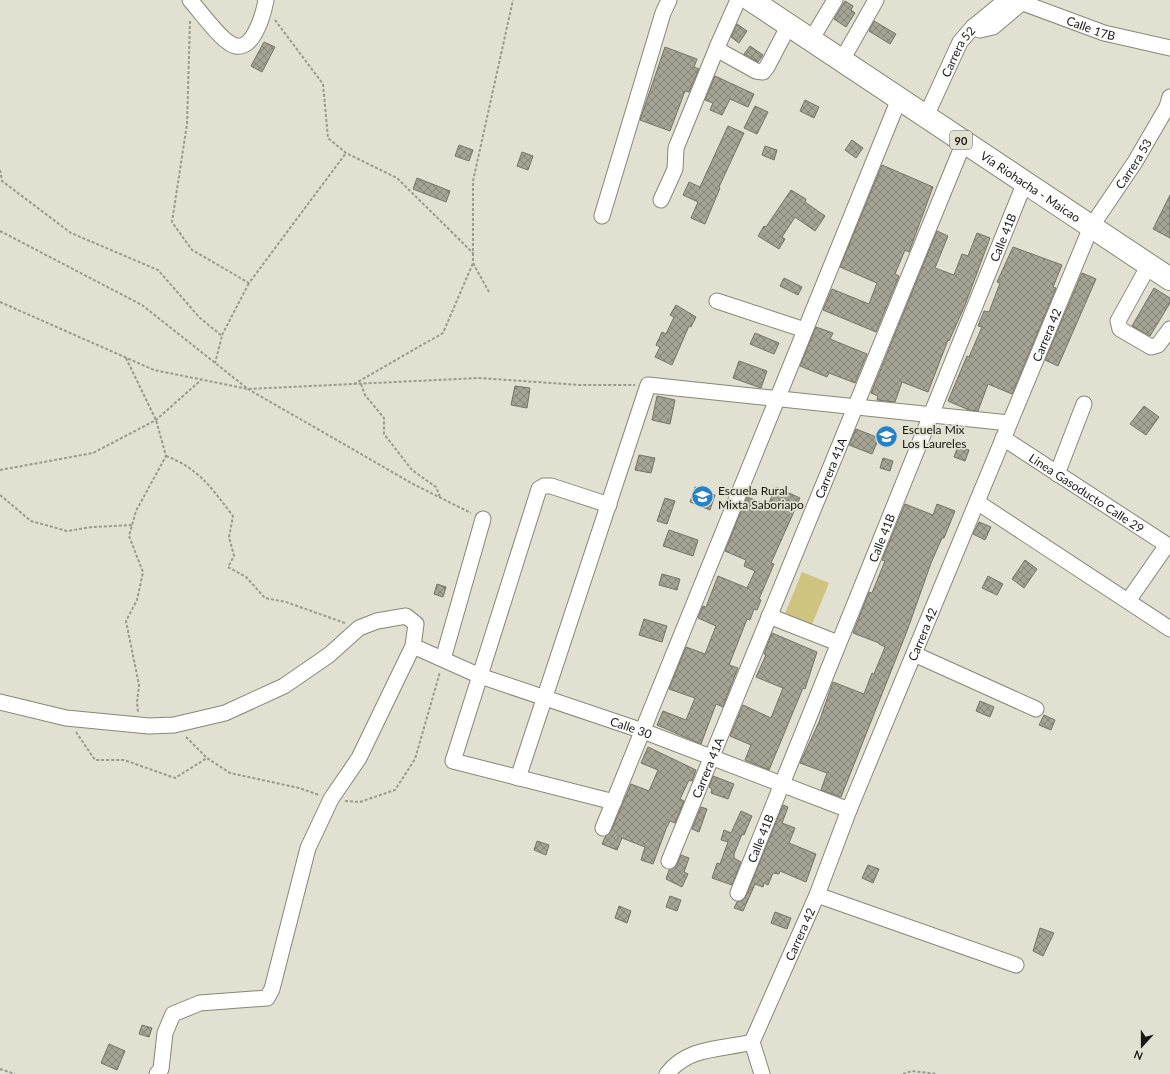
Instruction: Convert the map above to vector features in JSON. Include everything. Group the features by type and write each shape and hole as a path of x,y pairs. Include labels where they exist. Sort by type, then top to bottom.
{"highway":[{"name":"Vía Riohacha - Maicao","path":"761,3 811,40 1170,279"}],"street":[{"path":"190,0 228,43 237,46 247,44 254,36 265,3"},
{"path":"661,200 675,169 676,148 738,0"},
{"path":"811,40 835,0"},
{"path":"842,60 876,0"},
{"name":"Carrera 52","path":"926,116 960,42 973,27 1006,0"},
{"path":"973,27 980,30 993,27 1021,1"},
{"name":"Calle 17B","path":"1021,1 1104,33 1170,48"},
{"path":"602,216 665,4"},
{"path":"718,45 720,51 756,71 763,72 789,25"},
{"name":"Carrera 53","path":"1091,227 1136,162 1167,107 1170,96"},
{"path":"603,828 899,99"},
{"name":"Carrera 41A","path":"669,861 964,142"},
{"name":"Calle 41B","path":"738,892 1025,182"},
{"name":"Carrera 42","path":"752,1042 817,895 849,810 1091,227"},
{"path":"1149,265 1118,321 1120,329 1151,347 1158,345 1170,329"},
{"path":"717,301 805,330"},
{"path":"518,778 648,385 1009,424"},
{"path":"1057,474 1084,404"},
{"name":"Linea Gasoducto Calle 29","path":"1003,438 1168,546"},
{"path":"609,505 551,486 544,486 539,489 453,761 614,802"},
{"path":"977,502 1170,629"},
{"path":"443,659 483,519"},
{"path":"1128,601 1168,546"},
{"path":"0,702 66,718 149,726 174,725 225,713 284,686 329,655 359,628 377,621 406,616 416,624 413,646 359,758 331,799 308,848 272,989 267,998 200,1003 173,1014 165,1032 161,1068 158,1074"},
{"path":"769,616 838,643"},
{"name":"Calle 30","path":"413,646 480,676 643,731 849,810"},
{"path":"914,654 1036,709"},
{"path":"817,895 1016,965"},
{"path":"667,1074 675,1064 702,1050 733,1047 752,1042 762,1074"}],"path":[{"path":"190,0 187,124 172,222 192,250 249,283"},
{"path":"352,384 443,333 473,263 473,181 513,0"},
{"path":"265,3 323,84 328,138 346,153 397,178 473,253"},
{"path":"215,363 222,336 249,283 346,153"},
{"path":"0,170 2,181 71,233 158,270 200,318 222,336"},
{"path":"0,231 142,305 248,389 413,484 483,519"},
{"path":"473,263 489,292"},
{"path":"0,302 154,370 248,389 479,378 580,385 648,385"},
{"path":"126,357 156,420 166,456 136,511 129,536 143,572 137,600 126,621 139,685 137,702 139,716 149,726"},
{"path":"0,470 93,453 156,420 201,380"},
{"path":"361,384 365,395 384,418 384,434 412,470 436,487 440,498"},
{"path":"166,456 184,462 206,482 233,516 229,537 234,556 228,567 246,577 265,598 292,604 359,628"},
{"path":"0,495 31,521 67,531 92,527 132,525"},
{"path":"174,725 208,758 230,773 299,788 331,799 360,802 395,790 415,759 443,659"},
{"path":"66,718 95,760 124,760 174,778 208,758"},
{"path":"0,1069 15,1074"},
{"path":"903,1074 912,1071 937,1074"}],"shaded area":[{"path":"802,572 829,583 811,627 784,616"}],"building":[{"path":"845,1 853,6 851,10 855,13 846,27 834,19"},
{"path":"874,21 896,34 890,44 869,31"},
{"path":"737,24 747,31 739,43 731,37"},
{"path":"264,42 275,47 262,72 251,66"},
{"path":"750,46 763,55 758,62 744,54"},
{"path":"665,47 697,59 694,67 699,69 689,92 685,91 670,131 640,120"},
{"path":"715,76 754,94 748,107 730,99 722,115 710,110 713,103 705,100"},
{"path":"805,100 819,107 814,118 800,111"},
{"path":"755,106 768,112 757,134 744,128"},
{"path":"728,126 744,133 719,187 720,188 705,224 691,218 698,202 683,195 689,182 700,187"},
{"path":"852,140 863,148 856,158 845,150"},
{"path":"459,145 473,150 469,161 455,156"},
{"path":"765,146 777,150 774,160 762,155"},
{"path":"522,152 533,156 528,170 517,166"},
{"path":"882,165 933,187 909,252 905,250 895,274 899,276 876,332 823,310 832,289 869,304 877,283 840,267"},
{"path":"417,178 450,191 446,202 413,189"},
{"path":"791,190 806,199 805,202 825,216 815,231 795,217 782,237 785,239 779,249 758,236 764,226 766,227"},
{"path":"1170,195 1170,238 1153,229"},
{"path":"937,231 948,236 935,268 954,275 962,254 968,256 977,233 990,238 965,305 949,341 948,340 928,392 902,382 895,402 877,400 878,396 871,393"},
{"path":"1013,247 1062,265 1053,287 1056,288 1012,394 988,384 978,411 969,410 948,401 967,356 969,357 982,327 978,326 984,311 989,312 1000,283 997,282"},
{"path":"1082,273 1096,279 1058,366 1045,360"},
{"path":"784,278 802,287 798,295 780,286"},
{"path":"1154,288 1170,298 1170,303 1150,336 1132,326"},
{"path":"676,305 696,317 691,327 689,326 672,365 655,357 660,347 656,345 662,332 666,334 674,317 670,315"},
{"path":"816,327 833,333 830,339 867,354 855,383 829,373 827,377 800,366"},
{"path":"755,333 779,343 774,354 750,344"},
{"path":"739,361 767,371 761,388 733,378"},
{"path":"515,386 530,388 527,408 511,405"},
{"path":"657,396 675,400 670,424 652,420"},
{"path":"1144,406 1159,417 1146,435 1130,424"},
{"path":"856,429 879,438 872,454 849,445"},
{"path":"958,446 969,450 965,461 954,457"},
{"path":"639,455 655,458 651,473 635,470"},
{"path":"883,458 893,461 890,471 880,468"},
{"path":"695,487 715,495 710,510 690,502"},
{"path":"776,487 800,498 771,563 774,564 759,599 761,600 757,610 754,609 750,620 747,619 729,665 738,668 723,707 716,704 701,744 657,725 663,711 686,720 695,698 669,689 686,647 705,654 716,626 698,618 703,606 706,607 718,576 747,588 755,571 744,566 746,560 725,551 747,497 768,505"},
{"path":"665,498 675,501 667,524 657,521"},
{"path":"905,504 933,515 937,504 955,511 944,538 942,538 931,563 907,631 841,797 821,790 827,773 800,763 819,722 833,682 864,694 872,673 874,674 885,647 879,643 853,633 869,592 872,593 885,561 882,560"},
{"path":"979,522 991,527 985,540 973,534"},
{"path":"669,530 698,540 693,556 663,546"},
{"path":"1025,560 1037,569 1024,588 1012,579"},
{"path":"662,574 680,579 677,590 659,585"},
{"path":"988,576 1003,584 997,595 982,588"},
{"path":"437,584 446,587 443,597 434,594"},
{"path":"644,619 667,626 662,642 639,635"},
{"path":"772,633 817,652 805,689 803,688 769,770 745,760 751,745 730,736 743,705 771,718 783,688 756,677 766,655 764,654"},
{"path":"980,701 994,707 990,717 976,711"},
{"path":"1044,715 1055,720 1051,730 1039,725"},
{"path":"648,747 696,770 692,781 689,780 680,799 684,801 675,823 670,821 653,864 641,860 645,847 622,838 617,850 602,844 605,837 611,831 631,784 649,791 658,770 641,763"},
{"path":"713,776 734,784 728,799 711,793 712,789 709,787"},
{"path":"783,805 788,807 782,823 795,828 789,843 816,854 806,882 780,871 779,874 773,873 768,885 764,883 763,887 755,884 743,911 734,908 737,902 743,900 746,896"},
{"path":"701,807 707,809 699,832 692,829"},
{"path":"741,811 752,816 744,835 742,834 734,854 734,858 741,862 732,885 712,878 717,863 720,864 728,842 721,840 724,830 731,833"},
{"path":"537,841 549,845 546,855 534,850"},
{"path":"681,855 689,858 684,872 688,874 682,887 666,879 669,870 677,865"},
{"path":"868,865 879,869 873,883 862,878"},
{"path":"670,896 681,900 677,911 666,907"},
{"path":"619,906 631,911 627,923 615,918"},
{"path":"775,912 791,918 787,929 771,923"},
{"path":"1040,928 1054,933 1043,956 1033,951"},
{"path":"142,1025 152,1028 149,1037 139,1034"},
{"path":"109,1044 125,1051 117,1070 101,1063"}],"place":[{"name":"Escuela Mix Los Laureles","path":"887,436"},
{"name":"Escuela Rural Mixta Saboriapo","path":"702,497"}]}
